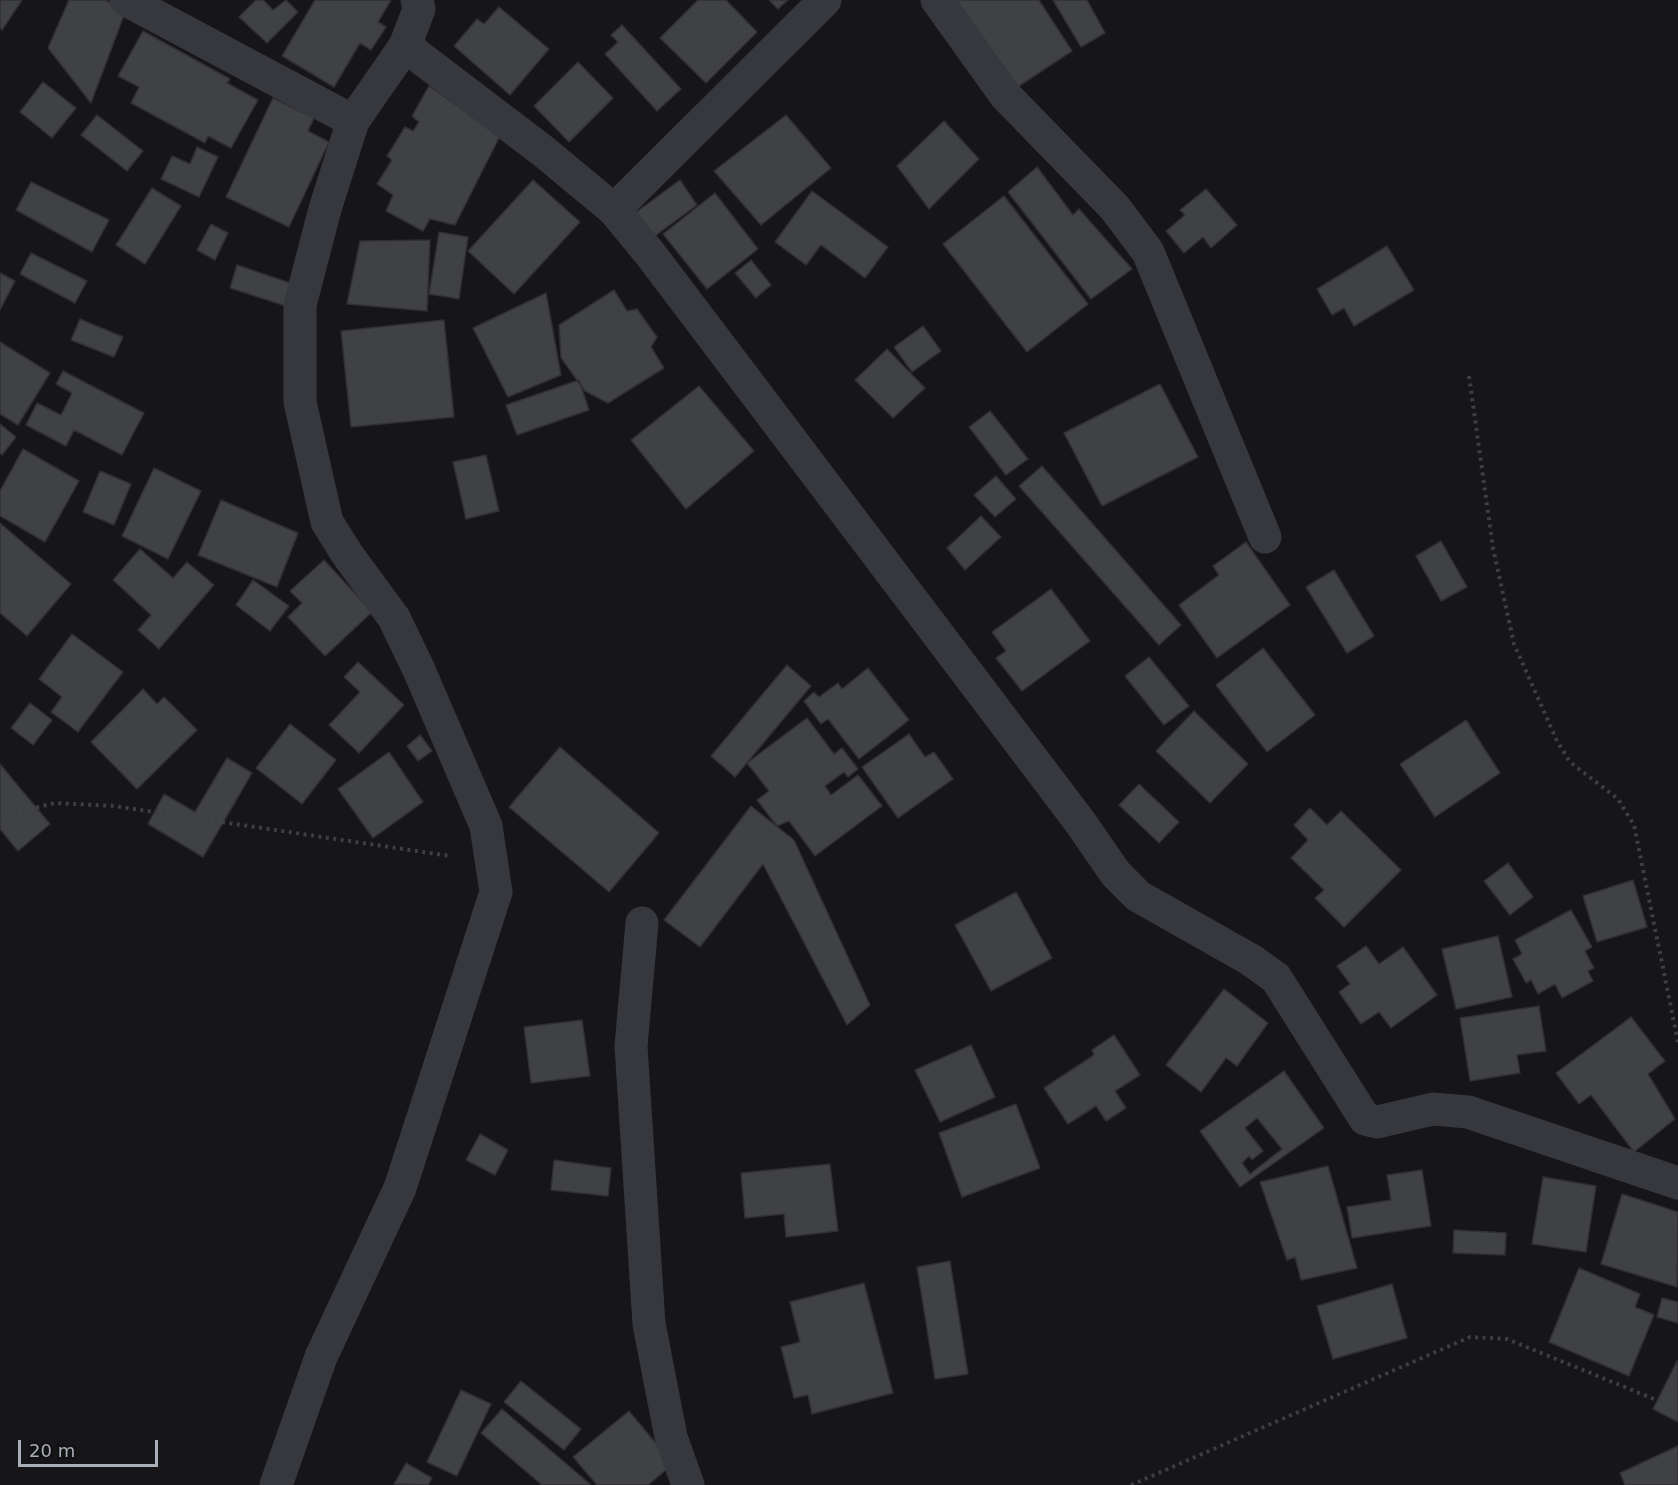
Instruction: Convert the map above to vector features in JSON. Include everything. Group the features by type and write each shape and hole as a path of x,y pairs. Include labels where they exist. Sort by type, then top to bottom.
{"street":[{"path":"126,0 353,121"},
{"path":"276,1485 321,1357 400,1188 496,892 486,826 394,618 347,554 327,522 300,402 300,305 325,209 353,121 405,46 419,9 417,0"},
{"path":"614,210 825,0"},
{"path":"937,0 1005,95 1115,208 1148,252 1265,537"},
{"path":"405,46 543,151 614,210 651,255 1116,874 1138,896 1251,960 1276,978 1365,1119 1377,1122 1433,1109 1467,1112 1678,1183"},
{"path":"642,923 631,1046 649,1324 671,1437 688,1485"}],"path":[{"path":"1469,376 1493,548 1514,644 1557,741 1570,762 1618,799 1634,825 1678,1042"},
{"path":"0,817 54,803 114,806 492,863"},
{"path":"1131,1485 1470,1337 1507,1339 1654,1398"}],"building":[{"path":"0,0 22,0 2,30 0,28"},
{"path":"69,0 105,0 126,10 91,103 48,48"},
{"path":"256,0 263,0 273,10 286,0 298,12 267,43 239,17"},
{"path":"315,0 391,0 378,22 386,27 371,50 360,43 334,87 282,56"},
{"path":"698,0 726,0 757,32 706,83 660,38"},
{"path":"769,0 788,0 778,9"},
{"path":"950,0 1039,0 1072,51 1010,92"},
{"path":"1053,0 1087,0 1105,33 1081,47"},
{"path":"499,7 549,49 510,95 454,46 477,19 484,24"},
{"path":"622,25 681,89 657,111 605,54 618,42 611,35"},
{"path":"143,31 230,79 227,83 258,100 231,148 208,136 205,143 131,103 139,87 118,76"},
{"path":"578,62 613,98 569,142 534,106"},
{"path":"43,82 76,108 52,138 20,112"},
{"path":"429,86 500,136 455,225 430,219 423,231 386,211 393,195 377,184 392,160 387,156 405,127 413,131 419,122 412,116"},
{"path":"273,98 314,118 308,131 329,142 289,227 226,197"},
{"path":"97,115 143,151 127,171 81,135"},
{"path":"786,115 831,168 761,225 714,171"},
{"path":"944,121 979,159 929,209 897,166"},
{"path":"197,147 218,157 199,197 161,179 172,156 190,164"},
{"path":"1037,167 1073,215 1079,209 1132,269 1091,299 1008,192"},
{"path":"533,180 580,222 514,294 468,251"},
{"path":"680,180 697,205 652,238 635,213"},
{"path":"31,182 109,220 92,252 16,210"},
{"path":"152,188 181,206 145,264 116,245"},
{"path":"1206,189 1237,225 1211,248 1203,237 1184,253 1166,231 1185,215 1180,210"},
{"path":"812,191 888,247 865,278 821,245 806,265 775,242"},
{"path":"715,193 758,249 707,289 663,234"},
{"path":"1004,196 1088,304 1027,352 943,244"},
{"path":"211,224 228,233 215,260 197,250"},
{"path":"439,232 468,237 459,299 429,294"},
{"path":"430,240 427,311 347,304 360,241"},
{"path":"1387,246 1414,290 1354,326 1344,308 1332,315 1317,289"},
{"path":"31,253 87,281 75,303 20,274"},
{"path":"751,260 771,285 756,298 735,273"},
{"path":"237,265 299,286 292,308 230,288"},
{"path":"0,273 15,281 0,310"},
{"path":"614,290 627,311 637,309 657,337 651,347 664,368 608,403 585,391 561,358 559,325"},
{"path":"546,293 561,375 508,397 473,328"},
{"path":"80,319 123,337 114,357 71,340"},
{"path":"444,320 454,417 351,427 341,331"},
{"path":"923,326 941,351 912,372 894,347"},
{"path":"0,342 50,373 18,425 0,414"},
{"path":"887,349 925,388 893,418 855,380"},
{"path":"63,371 144,413 122,455 74,430 66,446 26,425 37,403 61,415 72,393 56,384"},
{"path":"579,380 589,410 517,435 506,405"},
{"path":"1160,384 1198,457 1102,506 1064,433"},
{"path":"699,386 754,451 686,509 631,440"},
{"path":"990,411 1028,459 1006,475 969,427"},
{"path":"0,424 16,437 2,455 0,453"},
{"path":"23,449 79,481 45,542 0,516 0,491"},
{"path":"486,455 499,511 466,519 453,462"},
{"path":"1042,466 1181,625 1159,645 1019,486"},
{"path":"154,468 201,491 168,559 122,536"},
{"path":"100,471 131,484 114,525 83,512"},
{"path":"996,476 1016,499 995,517 974,495"},
{"path":"221,500 298,533 277,587 198,555"},
{"path":"981,516 1001,537 965,570 947,548"},
{"path":"0,523 71,584 27,636 0,613"},
{"path":"1441,541 1467,587 1441,601 1416,556"},
{"path":"1246,542 1290,605 1217,658 1179,605 1219,575 1213,566"},
{"path":"140,549 173,578 187,562 214,585 159,649 138,630 151,615 113,580"},
{"path":"324,560 372,612 325,656 288,617 302,603 290,591"},
{"path":"1334,570 1374,636 1347,653 1306,587"},
{"path":"253,580 289,606 270,631 236,605"},
{"path":"1051,589 1090,641 1022,691 996,658 1006,651 992,632"},
{"path":"72,634 123,672 78,732 51,712 62,697 39,679"},
{"path":"1263,648 1315,715 1267,752 1216,685"},
{"path":"1149,657 1189,706 1164,725 1125,676"},
{"path":"358,662 404,705 359,753 329,725 360,692 344,677"},
{"path":"787,665 811,686 735,777 711,756"},
{"path":"868,668 909,720 859,759 828,719 821,724 804,701 814,692 819,697 838,683 842,689"},
{"path":"143,689 157,704 164,697 197,730 137,789 91,742"},
{"path":"30,703 52,720 33,745 11,728"},
{"path":"1194,711 1248,764 1210,803 1156,751"},
{"path":"807,718 834,754 842,748 858,769 848,777 844,772 825,786 831,795 858,775 882,806 815,856 789,821 777,826 757,800 769,791 747,763"},
{"path":"1466,720 1500,773 1435,817 1400,764"},
{"path":"290,724 336,760 302,804 256,768"},
{"path":"909,734 925,757 934,752 953,779 898,818 862,767"},
{"path":"420,735 432,751 418,761 407,746"},
{"path":"560,747 659,833 609,892 509,807"},
{"path":"389,752 423,802 373,838 338,789"},
{"path":"227,758 252,773 203,857 148,824 164,794 195,812"},
{"path":"0,764 50,824 18,851 0,829"},
{"path":"1139,784 1179,822 1159,843 1119,805"},
{"path":"751,806 794,840 870,1005 847,1025 763,864 700,947 664,920"},
{"path":"1310,808 1327,825 1341,811 1401,870 1344,927 1315,898 1324,890 1291,858 1308,840 1294,825"},
{"path":"1508,863 1533,897 1510,915 1484,881"},
{"path":"1633,880 1647,927 1597,942 1583,896"},
{"path":"1016,892 1052,958 991,991 955,925"},
{"path":"1571,910 1592,947 1585,951 1594,968 1588,971 1593,981 1562,998 1555,984 1538,994 1531,980 1526,983 1513,959 1522,954 1515,940"},
{"path":"1498,936 1512,997 1456,1009 1442,949"},
{"path":"1366,946 1379,964 1403,947 1437,995 1391,1028 1379,1012 1361,1024 1339,992 1350,984 1337,966"},
{"path":"1224,989 1268,1023 1237,1066 1226,1058 1201,1092 1166,1065"},
{"path":"1539,1006 1546,1051 1517,1055 1520,1073 1470,1081 1460,1018"},
{"path":"1631,1017 1665,1061 1648,1074 1675,1119 1634,1152 1591,1095 1579,1104 1556,1073"},
{"path":"582,1020 590,1076 531,1083 524,1027"},
{"path":"1114,1035 1140,1075 1115,1091 1126,1108 1106,1121 1096,1106 1068,1124 1044,1088 1094,1055 1092,1050"},
{"path":"971,1045 995,1097 940,1122 915,1070"},
{"path":"1284,1071 1324,1128 1240,1187 1200,1131","holes":["1257,1118 1282,1149 1250,1174 1242,1163 1249,1156 1252,1160 1263,1151 1245,1128"]},
{"path":"1016,1104 1040,1168 962,1197 939,1133"},
{"path":"480,1134 508,1150 495,1175 466,1160"},
{"path":"554,1160 611,1168 608,1196 551,1190"},
{"path":"830,1164 838,1231 786,1237 784,1214 745,1218 741,1173"},
{"path":"1328,1166 1357,1268 1301,1280 1295,1257 1287,1260 1260,1182"},
{"path":"1422,1170 1431,1226 1352,1238 1347,1207 1391,1200 1387,1175"},
{"path":"1543,1177 1596,1186 1586,1252 1532,1244"},
{"path":"1622,1194 1678,1212 1677,1287 1601,1264"},
{"path":"1454,1230 1506,1233 1505,1255 1453,1253"},
{"path":"950,1261 968,1374 935,1379 917,1267"},
{"path":"1579,1268 1640,1294 1635,1307 1654,1315 1629,1376 1549,1342"},
{"path":"864,1283 893,1393 812,1414 808,1395 794,1398 781,1347 800,1342 790,1302"},
{"path":"1392,1284 1407,1338 1333,1359 1317,1306"},
{"path":"1662,1298 1678,1302 1678,1323 1657,1317"},
{"path":"1678,1361 1678,1422 1653,1409"},
{"path":"521,1381 581,1429 564,1450 504,1402"},
{"path":"461,1390 491,1404 457,1476 427,1462"},
{"path":"502,1409 590,1484 542,1485 481,1433"},
{"path":"629,1411 673,1464 648,1485 597,1485 573,1457"},
{"path":"1678,1446 1678,1485 1625,1485 1620,1473"},
{"path":"406,1463 432,1478 428,1485 394,1484"}]}
